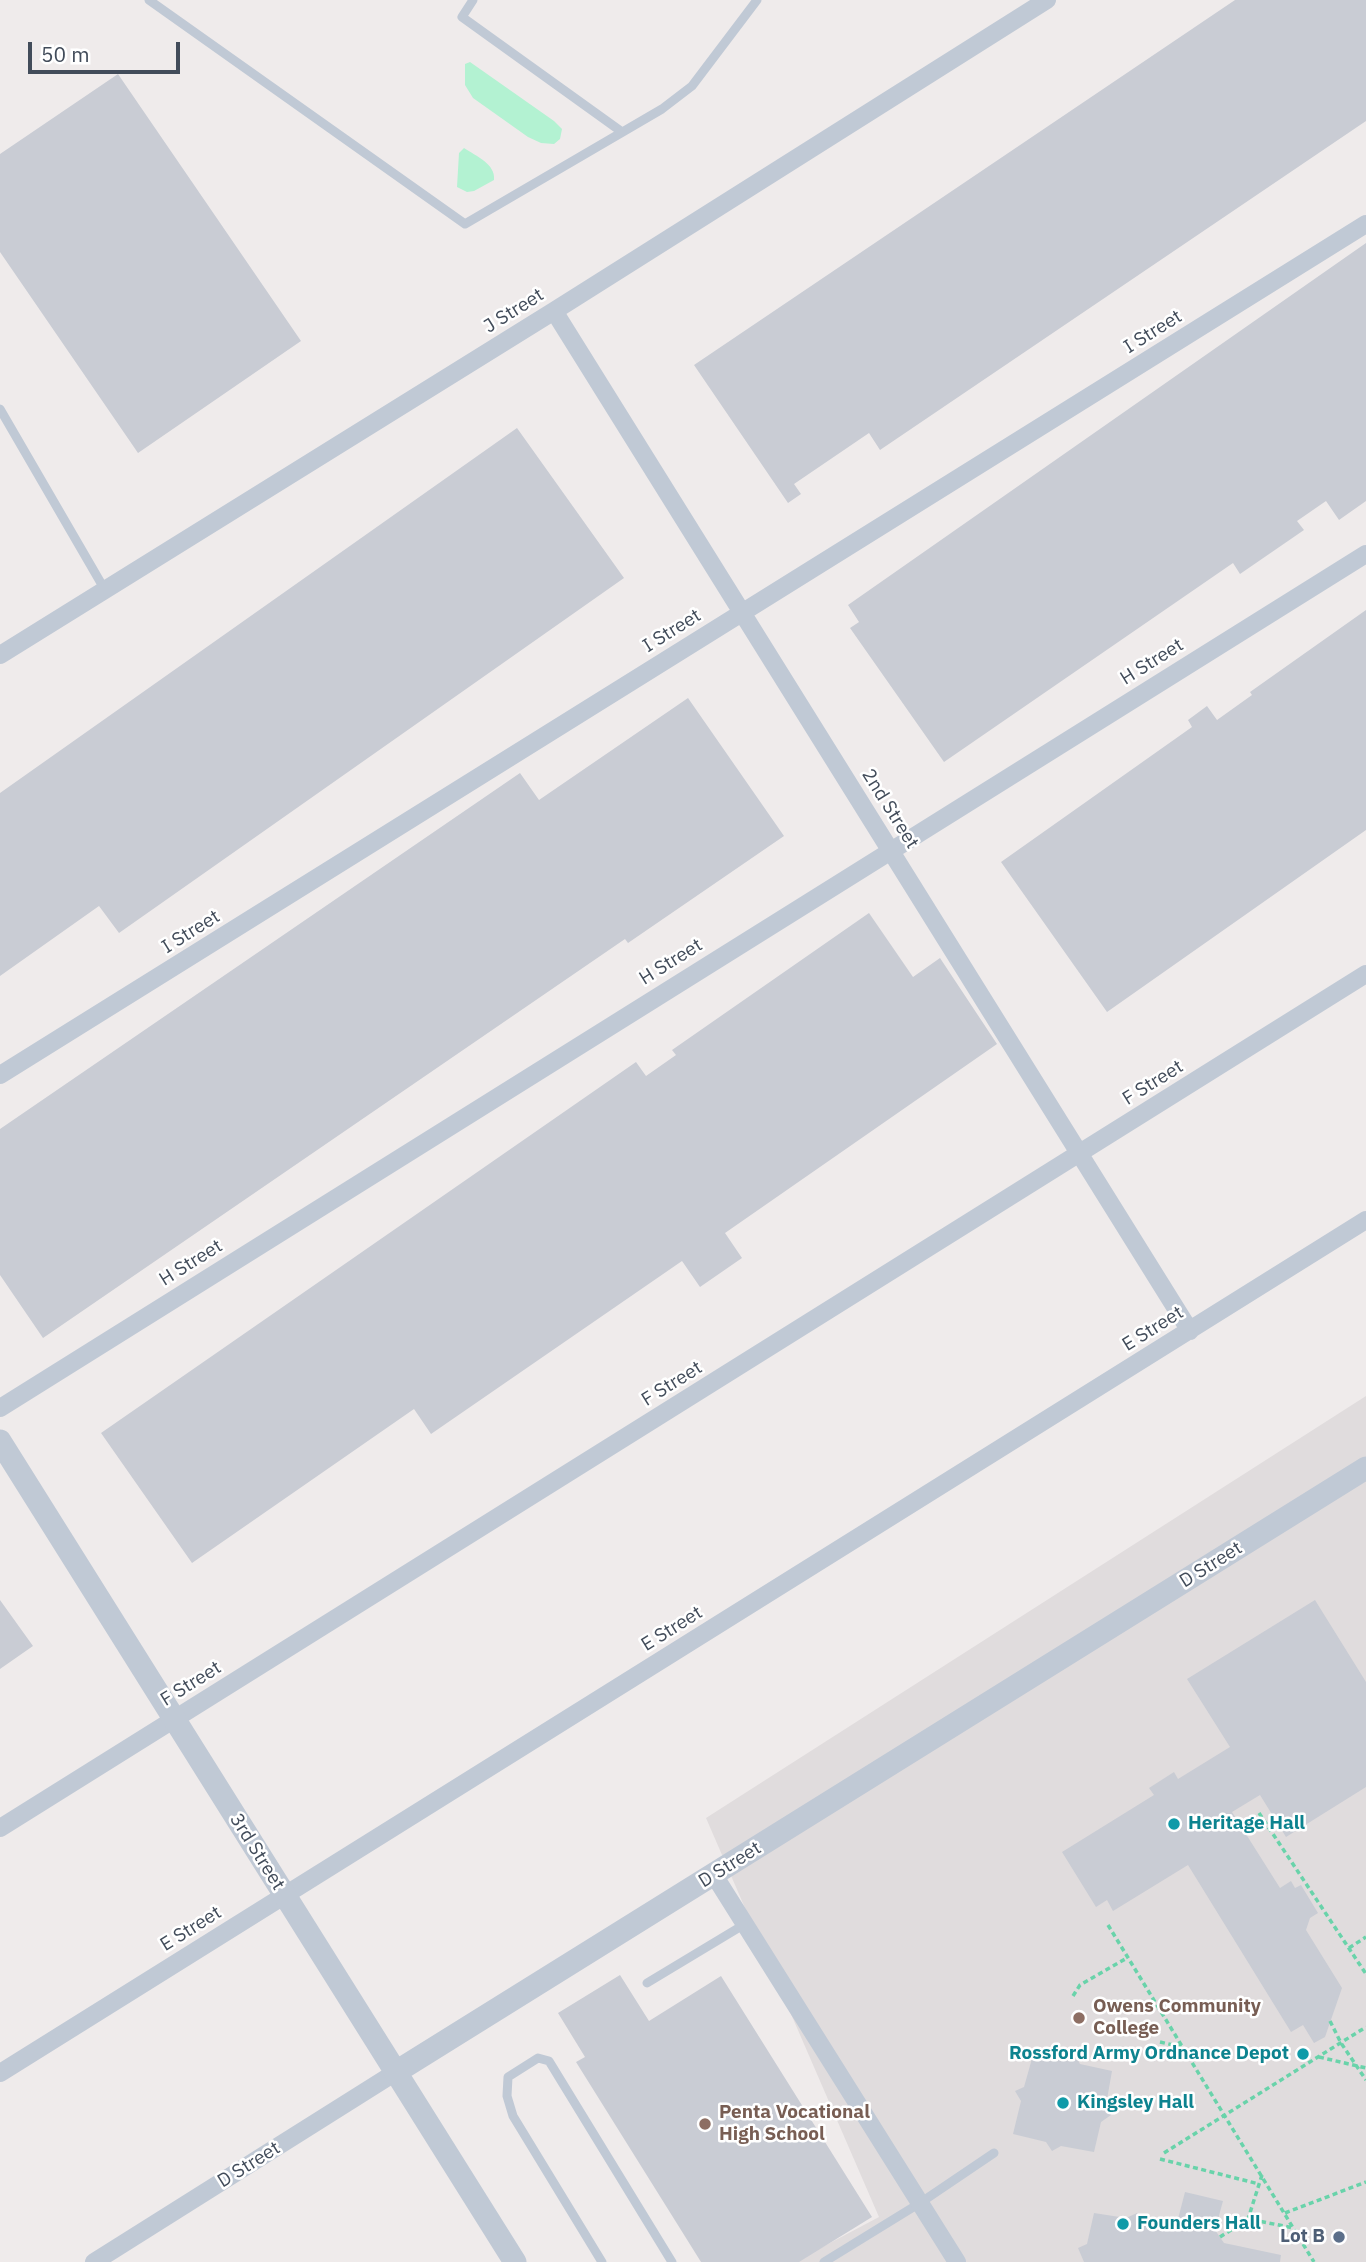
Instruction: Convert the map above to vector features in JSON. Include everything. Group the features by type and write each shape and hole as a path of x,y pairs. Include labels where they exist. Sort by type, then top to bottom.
{"street":[{"name":"J Street","path":"0,655 554,311 1047,0"},
{"name":"I Street","path":"0,1075 1366,224"},
{"name":"2nd Street","path":"554,311 1190,1331"},
{"name":"H Street","path":"0,1408 890,849 1366,554"},
{"name":"F Street","path":"0,1828 1366,974"},
{"name":"E Street","path":"0,2073 1366,1220"},
{"name":"3rd Street","path":"0,1441 515,2262"},
{"name":"D Street","path":"94,2262 1366,1468"},
{"path":"714,1874 957,2262"}],"lane":[{"path":"149,0 465,224 662,109 692,86 757,0"},
{"path":"473,0 462,17 622,132"},
{"path":"0,409 105,590"},
{"path":"647,1983 745,1924"},
{"path":"602,2262 513,2116 507,2096 508,2077 538,2058 550,2062 671,2262"},
{"path":"824,2262 920,2203 994,2152"}],"path":[{"path":"1259,1813 1366,1974"},
{"path":"1108,1925 1314,2262"},
{"path":"1349,1948 1366,1937"},
{"path":"1073,1996 1080,1985 1128,1958"},
{"path":"1330,2021 1366,2080"},
{"path":"1164,2153 1366,2027"},
{"path":"1160,2042 1183,2048"},
{"path":"1317,2057 1366,2067"},
{"path":"1160,2159 1259,2184"},
{"path":"1220,2237 1248,2219 1262,2175"},
{"path":"1285,2213 1366,2182"},
{"path":"1248,2219 1294,2228"}],"shaded area":[{"name":"Owens Community College","path":"1366,1396 1366,2262 794,2262 879,2217 706,1818"}],"green space":[{"path":"470,62 554,121 562,129 560,139 554,144 541,143 528,137 473,98 465,85 465,64"},
{"path":"464,148 489,165 494,174 494,180 474,191 467,192 457,187 459,153"}],"building":[{"path":"1235,0 1366,0 1366,121 880,450 869,433 794,484 801,494 788,503 694,365"},
{"path":"118,74 301,341 138,453 0,252 0,154"},
{"path":"1366,243 1366,501 1339,520 1326,501 1297,521 1304,530 1240,574 1233,563 944,762 850,628 859,622 848,605"},
{"path":"517,428 624,578 119,933 99,906 0,976 0,793"},
{"path":"1366,610 1366,830 1107,1012 1001,862 1192,727 1188,720 1207,706 1217,720 1252,695 1250,692"},
{"path":"688,698 784,836 628,943 625,939 43,1338 0,1275 0,1129 520,773 539,800"},
{"path":"869,913 913,977 940,958 997,1044 725,1233 742,1258 700,1287 682,1261 431,1434 414,1409 192,1563 101,1433 636,1062 646,1076 676,1055 672,1050"},
{"path":"0,1600 33,1646 0,1669"},
{"name":"Heritage Hall","path":"1315,1600 1366,1682 1366,1787 1286,1837 1260,1795 1232,1812 1280,1888 1291,1881 1295,1888 1301,1885 1318,1913 1310,1918 1306,1930 1342,1988 1325,2037 1314,2043 1303,2025 1291,2032 1188,1865 1113,1911 1107,1900 1096,1907 1062,1852 1154,1795 1149,1788 1174,1772 1178,1779 1230,1747 1187,1679"},
{"path":"620,1975 649,2021 721,1976 872,2217 799,2262 701,2262 576,2062 585,2057 558,2013"},
{"name":"Kingsley Hall","path":"1033,2055 1065,2061 1075,2055 1080,2064 1112,2071 1106,2105 1111,2115 1101,2122 1094,2152 1061,2146 1052,2151 1046,2142 1013,2134 1021,2101 1015,2091 1024,2087"},
{"name":"Founders Hall","path":"1185,2192 1223,2201 1215,2230 1224,2243 1281,2255 1280,2262 1084,2262 1078,2248 1087,2244 1094,2213 1126,2218 1137,2213 1143,2221 1168,2228 1178,2219"}],"place":[{"name":"Heritage Hall","path":"1174,1824"},
{"name":"Owens Community College","path":"1079,2018"},
{"name":"Rossford Army Ordnance Depot","path":"1303,2054"},
{"name":"Kingsley Hall","path":"1063,2103"},
{"name":"Penta Vocational High School","path":"705,2124"},
{"name":"Founders Hall","path":"1123,2224"},
{"name":"Lot B","path":"1339,2237"}]}
